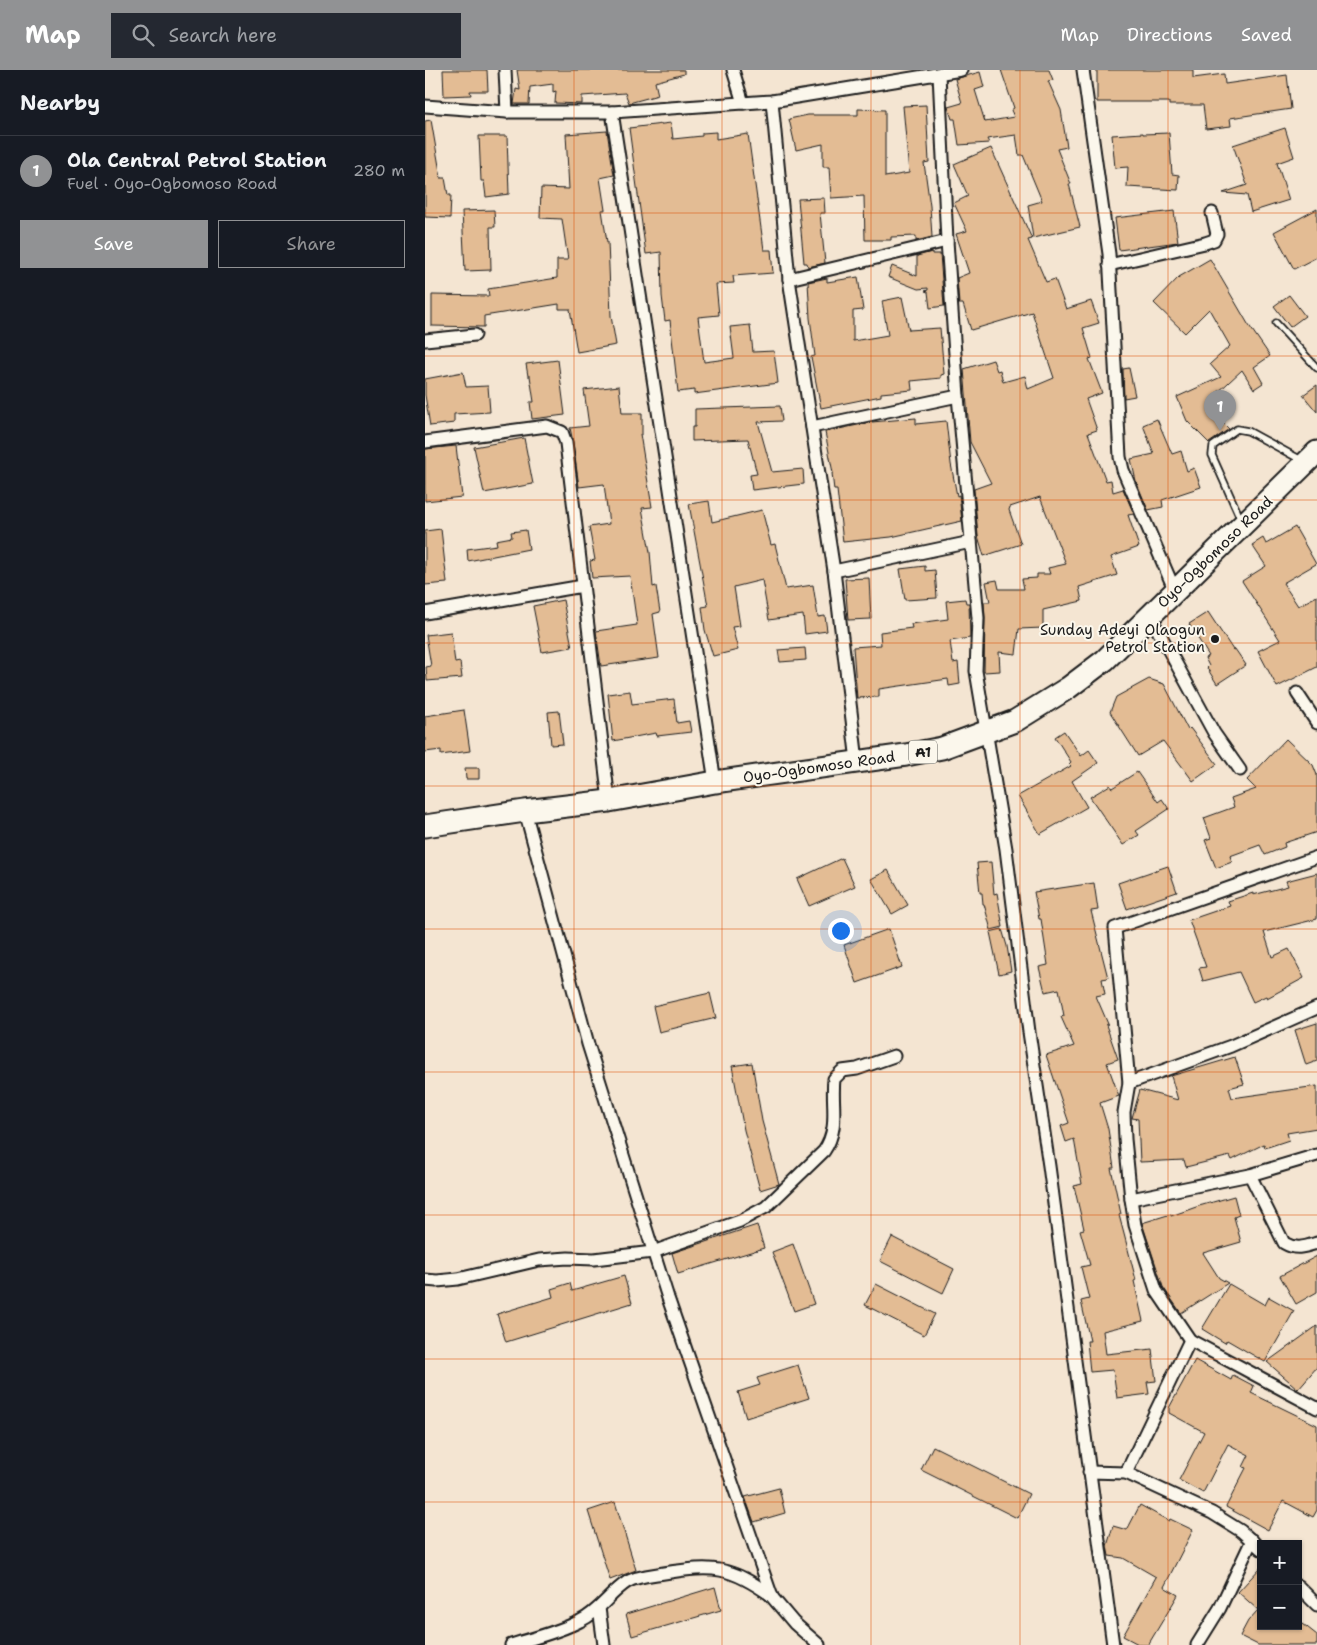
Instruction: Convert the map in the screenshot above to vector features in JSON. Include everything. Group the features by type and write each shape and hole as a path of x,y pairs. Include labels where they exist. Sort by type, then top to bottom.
{"highway":[{"name":"Oyo-Ogbomoso Road","path":"425,826 609,801 715,782 906,755 942,748 1015,722 1068,688 1105,660 1312,458"}],"street":[{"path":"505,70 507,112"},
{"path":"733,70 743,103"},
{"path":"425,106 507,112 612,112 772,101 961,70"},
{"path":"1083,70 1109,265 1120,457 1123,470 1175,591"},
{"path":"939,74 947,241 978,618 976,671 1006,849 1029,1032 1049,1166 1113,1645"},
{"path":"772,101 789,279 834,570 857,761"},
{"path":"612,112 715,782"},
{"path":"1109,265 1205,244 1214,240 1217,234 1213,213"},
{"path":"789,279 947,241"},
{"path":"425,340 475,335"},
{"path":"812,427 959,396"},
{"path":"425,442 547,426 562,432 566,444 609,801"},
{"path":"834,570 971,542"},
{"path":"425,612 583,586"},
{"path":"1150,616 1214,732 1240,770"},
{"path":"1297,693 1317,723"},
{"path":"525,811 588,1044 653,1252 772,1597"},
{"path":"1317,857 1115,928 1129,1083 1124,1112 1131,1199 1135,1224 1156,1290 1190,1340 1317,1407"},
{"path":"1129,1083 1231,1046 1317,1008"},
{"path":"425,1280 458,1279 539,1260 594,1259 653,1252 740,1221 766,1207 824,1151 830,1142 835,1126 834,1079 841,1071 857,1069 894,1056"},
{"path":"1131,1199 1250,1175 1317,1155"},
{"path":"1250,1175 1284,1243 1292,1248 1303,1248 1317,1243"},
{"path":"1126,1473 1190,1340"},
{"path":"1089,1472 1126,1473 1212,1513 1257,1545"},
{"path":"1197,1645 1220,1608 1252,1540"},
{"path":"511,1645 581,1621 599,1608 610,1594 629,1580 648,1575 697,1568 716,1569 736,1574 753,1583 772,1597 794,1623 819,1645"},
{"path":"1302,1590 1317,1604"},
{"path":"599,1608 604,1645"}],"lane":[{"path":"1276,324 1317,368"},
{"path":"1243,524 1212,455 1213,446 1237,430 1248,431 1312,458"}],"building":[{"path":"443,70 487,70 488,91 470,91 471,95 444,96"},
{"path":"517,70 684,70 684,74 655,82 658,95 629,103 625,93 582,96 582,104 555,103 556,91 553,92 553,84 530,87 529,104 514,104 516,89 520,90"},
{"path":"1001,70 1049,70 1053,80 1048,81 1061,110 1067,147 1057,149 1071,184 1069,184 1080,227 1033,238 1028,205 1042,201 1023,155 1019,155 1016,135 987,139 989,143 959,145 955,119 952,119 948,107 962,103 955,79 980,72 984,87 975,90 985,122 1014,117 1011,110 1014,108"},
{"path":"1097,70 1193,70 1193,78 1224,74 1225,84 1287,75 1291,109 1230,118 1231,126 1206,129 1203,105 1169,105 1169,102 1097,102"},
{"path":"926,105 929,162 924,163 932,237 916,241 916,236 891,237 891,240 865,240 864,196 831,198 829,167 823,167 823,144 796,150 789,119 808,115 858,115 858,109 885,110 885,177 909,173 903,106"},
{"path":"431,120 441,178 445,178 448,195 451,195 450,218 425,217 425,121"},
{"path":"671,123 673,139 702,136 702,133 716,132 716,139 748,134 764,250 771,250 773,273 733,276 734,283 716,284 719,315 698,317 704,362 734,358 730,327 750,325 753,352 774,351 778,383 694,394 694,390 678,392 670,320 665,321 662,296 661,252 646,254 629,128"},
{"path":"1285,128 1294,157 1277,163 1289,200 1251,212 1247,195 1223,193 1247,185 1233,145"},
{"path":"607,131 614,175 600,178 605,210 602,210 608,242 611,316 616,345 577,352 570,309 559,309 559,304 484,316 484,327 432,326 432,295 489,296 488,289 557,278 557,260 568,260 562,219 540,218 541,188 569,189 566,134"},
{"path":"1169,133 1172,174 1179,175 1178,190 1127,187 1128,167 1115,168 1112,135"},
{"path":"479,136 507,136 509,194 486,197 484,181 481,181"},
{"path":"991,148 1032,239 1028,240 1046,282 1055,279 1066,309 1091,301 1099,323 1083,328 1092,358 1089,359 1102,393 1086,399 1097,430 1088,433 1106,481 1111,480 1113,492 1123,489 1134,514 1128,515 1139,547 1111,557 1117,575 1079,587 1082,601 1043,610 1043,628 1019,629 1016,654 999,652 1000,671 984,672 984,602 990,602 986,582 997,580 999,589 1024,589 1022,579 1037,578 1037,574 1050,574 1048,568 1066,564 1040,497 1010,507 1009,510 1021,544 984,556 978,536 974,489 991,483 970,442 964,369 993,360 997,371 1000,370 1003,382 1025,376 1028,389 1054,378 1032,312 971,330 963,304 959,304 957,278 969,273 956,234 967,231 954,203 968,196 954,164"},
{"path":"824,198 825,213 820,213 825,263 808,267 807,263 804,263 798,199"},
{"path":"1317,209 1317,257 1294,269 1274,232"},
{"path":"494,210 495,227 490,227 491,270 465,271 462,211"},
{"path":"1174,211 1178,242 1119,250 1115,218"},
{"path":"932,252 932,254 940,254 944,306 930,308 928,292 925,291 928,288 918,289 888,277 892,266 917,276 917,256"},
{"path":"1210,259 1248,324 1270,356 1254,367 1263,383 1254,389 1242,370 1215,395 1220,408 1212,412 1229,429 1209,443 1187,421 1177,397 1221,377 1210,364 1230,346 1209,309 1185,333 1154,303 1179,277"},
{"path":"858,277 863,310 853,311 853,341 888,335 882,301 902,297 909,330 940,328 944,374 941,375 941,378 911,381 912,390 881,393 881,396 821,408 811,357 815,356 808,282 827,278 827,282"},
{"path":"1289,295 1305,316 1290,327 1274,306"},
{"path":"558,360 565,415 532,419 530,402 534,402 526,364"},
{"path":"1129,368 1135,396 1124,398 1123,369"},
{"path":"463,372 466,387 488,386 490,412 454,414 454,423 430,426 425,395 425,379"},
{"path":"1317,385 1317,412 1303,395"},
{"path":"619,386 622,413 642,413 642,434 640,434 652,507 642,508 650,552 653,587 656,586 660,612 653,614 659,658 601,666 596,631 637,625 630,576 592,578 590,561 595,560 589,527 609,524 604,484 579,487 570,428 589,426 584,390"},
{"path":"780,406 782,421 758,422 772,472 803,469 804,484 752,490 750,475 757,474 748,439 692,441 692,427 695,427 695,409"},
{"path":"916,418 916,424 946,421 951,464 957,496 959,495 962,521 891,537 843,542 837,490 834,490 833,473 825,432 872,422"},
{"path":"1157,419 1172,454 1181,451 1187,471 1194,468 1201,487 1162,500 1163,507 1148,510 1136,481 1131,459 1154,454 1143,425"},
{"path":"524,438 533,484 484,493 474,447"},
{"path":"456,446 462,497 425,501 425,449"},
{"path":"709,501 712,522 762,510 771,545 775,544 786,589 813,585 818,617 825,616 827,631 805,634 803,615 769,620 762,580 734,587 740,626 732,627 738,650 713,656 705,630 702,607 708,606 689,504"},
{"path":"1295,527 1316,564 1283,583 1298,606 1317,596 1317,667 1277,687 1258,651 1280,640 1242,581 1266,566 1252,545 1263,538 1266,544"},
{"path":"441,529 447,583 425,585 425,531"},
{"path":"526,530 529,549 468,561 467,549 497,545 496,540 512,537 511,532"},
{"path":"925,566 925,571 935,570 937,598 905,600 900,569"},
{"path":"869,578 871,619 848,620 845,579"},
{"path":"965,599 966,603 969,603 970,638 950,641 953,663 958,662 960,684 949,686 948,679 879,689 879,697 857,698 853,647 881,645 880,632 912,628 911,624 948,619 946,601"},
{"path":"563,600 572,647 542,652 533,606"},
{"path":"1208,612 1233,650 1235,649 1246,665 1217,684 1207,668 1209,666 1205,658 1209,656 1189,624"},
{"path":"451,632 455,663 460,662 462,678 427,681 426,667 431,666 426,635"},
{"path":"805,648 806,660 780,662 778,650"},
{"path":"1149,679 1164,684 1188,730 1190,728 1217,764 1193,781 1163,741 1138,756 1110,712 1116,697"},
{"path":"630,691 632,704 674,699 677,723 689,721 691,732 657,736 656,733 613,741 608,694"},
{"path":"464,710 470,751 441,755 441,750 425,752 425,716"},
{"path":"559,711 563,744 551,745 548,712"},
{"path":"1064,731 1081,756 1089,750 1098,763 1072,781 1087,807 1040,834 1018,796 1071,766 1069,764 1071,762 1055,737"},
{"path":"1286,739 1313,765 1317,775 1317,832 1284,843 1285,847 1265,855 1260,845 1230,856 1232,862 1216,868 1205,840 1211,838 1204,818 1234,807 1231,798 1256,789 1247,780"},
{"path":"465,768 479,768 479,779 466,779"},
{"path":"1137,772 1158,802 1162,799 1169,809 1136,831 1139,835 1123,845 1090,797 1110,785 1112,788"},
{"path":"842,858 855,886 809,906 797,879"},
{"path":"991,862 994,894 997,893 1003,927 991,930 983,904 982,893 980,893 977,863"},
{"path":"1168,866 1177,892 1127,909 1118,883"},
{"path":"888,870 908,905 892,914 871,879"},
{"path":"1317,873 1317,919 1264,932 1272,957 1289,949 1304,978 1267,998 1266,996 1253,1002 1239,972 1203,981 1199,968 1206,967 1189,920 1230,906 1228,901 1253,893 1253,895 1288,886 1286,881"},
{"path":"1094,883 1098,910 1091,911 1108,978 1102,979 1105,994 1096,996 1108,1024 1106,1025 1118,1059 1107,1063 1119,1096 1100,1103 1108,1129 1114,1168 1111,1168 1121,1214 1119,1215 1136,1280 1134,1281 1143,1321 1103,1331 1106,1354 1152,1349 1156,1381 1147,1382 1149,1394 1117,1398 1113,1370 1090,1372 1087,1341 1090,1341 1081,1301 1089,1299 1081,1267 1090,1265 1080,1230 1084,1229 1074,1186 1082,1184 1074,1139 1066,1142 1061,1126 1069,1123 1046,1055 1074,1046 1061,1017 1064,1016 1059,989 1045,992 1039,967 1048,965 1041,919 1039,919 1034,892"},
{"path":"889,929 902,967 857,983 844,945"},
{"path":"1002,929 1011,971 999,974 990,932"},
{"path":"710,993 716,1018 659,1032 653,1006"},
{"path":"1317,1023 1317,1061 1306,1065 1295,1030"},
{"path":"1235,1057 1244,1084 1229,1088 1232,1098 1317,1086 1317,1128 1287,1133 1289,1140 1265,1148 1264,1144 1232,1160 1230,1156 1186,1167 1184,1160 1140,1162 1138,1119 1132,1118 1140,1090 1178,1100 1171,1076"},
{"path":"752,1063 762,1121 779,1184 760,1190 744,1130 732,1066"},
{"path":"1234,1196 1239,1215 1234,1217 1241,1242 1203,1253 1219,1278 1228,1283 1181,1313 1163,1287 1142,1223"},
{"path":"757,1225 764,1248 678,1274 672,1253"},
{"path":"892,1237 954,1269 943,1293 880,1261"},
{"path":"793,1244 814,1304 794,1311 772,1252"},
{"path":"1317,1256 1317,1292 1296,1304 1280,1276"},
{"path":"624,1276 632,1303 506,1342 497,1314 553,1297 551,1289 570,1283 572,1291"},
{"path":"876,1284 935,1314 924,1335 865,1305"},
{"path":"1229,1284 1265,1305 1269,1297 1294,1311 1265,1362 1227,1340 1225,1343 1202,1329"},
{"path":"1317,1326 1317,1367 1298,1389 1267,1362"},
{"path":"1195,1360 1231,1380 1233,1375 1254,1386 1251,1393 1317,1425 1317,1510 1313,1517 1283,1501 1268,1530 1226,1507 1246,1468 1243,1467 1249,1455 1228,1444 1203,1493 1179,1480 1204,1432 1169,1413 1169,1408"},
{"path":"798,1365 809,1398 746,1418 738,1392 760,1385 757,1378"},
{"path":"933,1446 1029,1494 1017,1518 921,1470"},
{"path":"779,1488 785,1513 754,1522 745,1497"},
{"path":"615,1502 636,1570 610,1580 588,1511"},
{"path":"1140,1505 1169,1521 1170,1519 1193,1530 1164,1587 1178,1595 1148,1645 1140,1645 1123,1636 1156,1577 1123,1558 1109,1556 1107,1546 1113,1526 1127,1530"},
{"path":"1257,1571 1257,1609 1238,1592"},
{"path":"715,1587 721,1610 632,1636 626,1614"},
{"path":"1257,1611 1257,1630 1302,1630 1302,1623 1317,1635 1317,1645 1258,1645 1240,1636 1248,1621"}],"place":[{"name":"Ola Central Petrol Station","path":"1220,431"},
{"name":"Sunday Adeyi Olaogun Petrol Station","path":"1215,639"}]}
